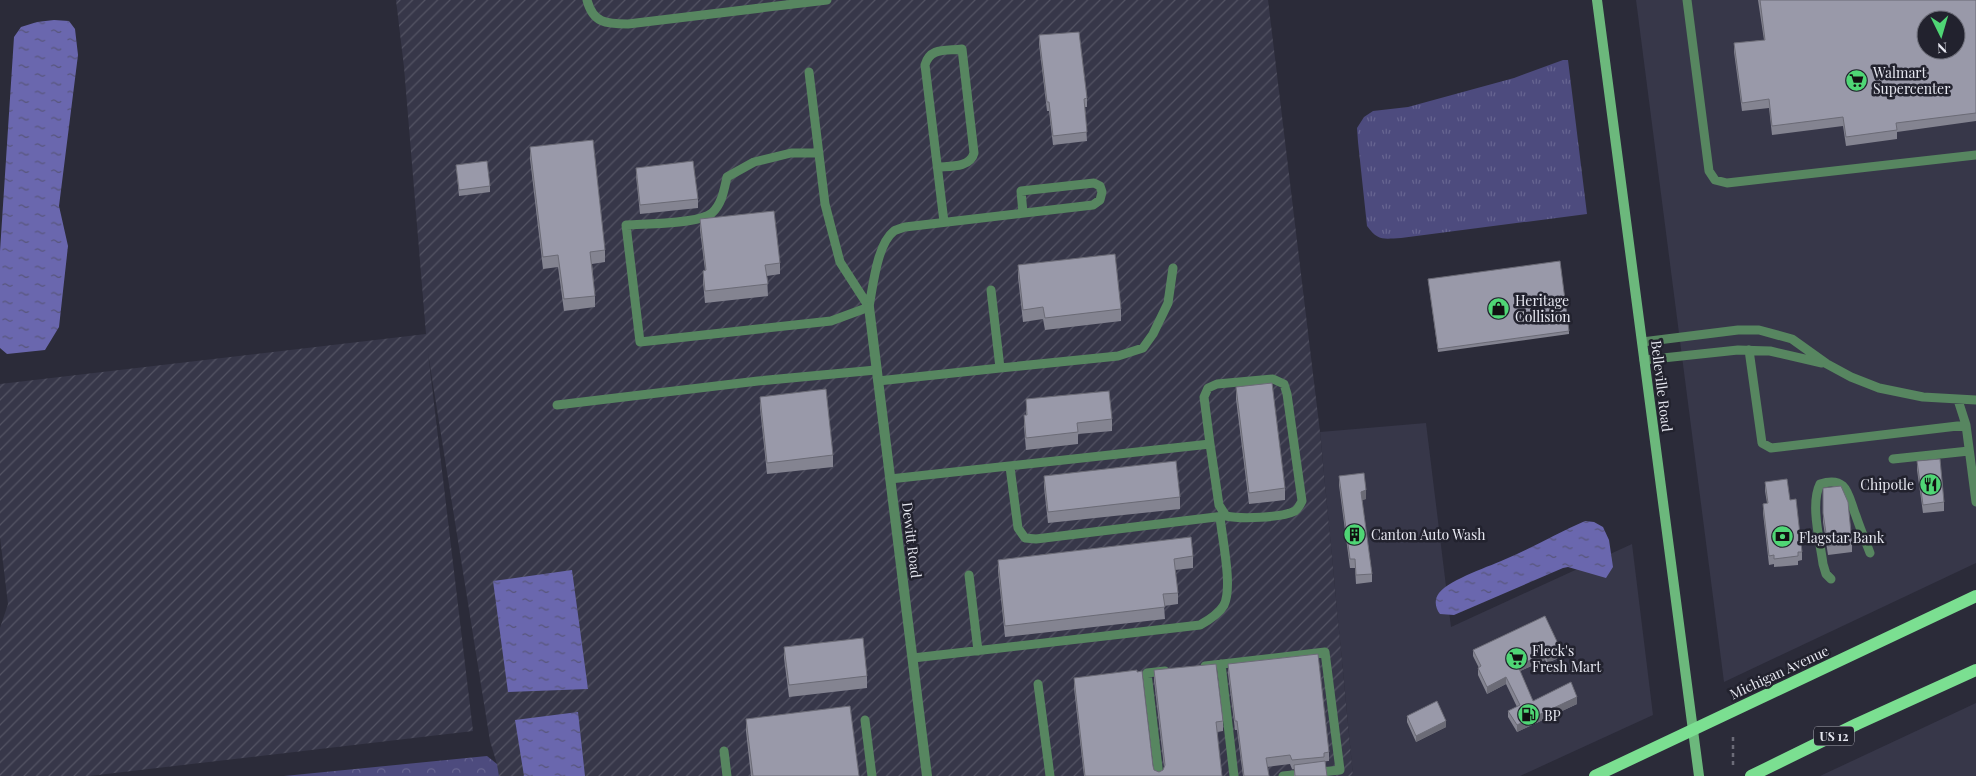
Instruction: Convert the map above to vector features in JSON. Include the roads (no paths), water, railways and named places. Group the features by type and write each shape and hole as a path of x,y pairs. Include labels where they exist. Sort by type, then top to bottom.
{"main road":[{"name":"Belleville Road","path":"1597,0 1699,776"},
{"name":"Michigan Avenue","path":"1595,776 1976,596"},
{"name":"US 12","path":"1750,776 1857,724 1976,670"}],"street":[{"name":"Dewitt Road","path":"868,307 927,776"}],"lane":[{"path":"587,0 589,9 595,18 604,22 620,24 828,0"},
{"path":"1687,0 1709,171 1715,180 1727,183 1976,155"},
{"path":"938,168 968,163 974,153 962,49 933,53 927,57 926,65 944,222"},
{"path":"809,72 825,204 840,262 868,307"},
{"path":"819,153 791,153 754,162 727,178 723,196 711,214 686,222 626,225 640,342 831,320 868,307"},
{"path":"868,307 878,260 891,234 895,230 905,226 944,222 1023,213 1093,205 1100,200 1102,192 1100,186 1094,183 1021,191 1023,213"},
{"path":"878,381 1118,356 1143,348 1153,334 1168,303 1173,268"},
{"path":"991,290 1000,368"},
{"path":"1642,342 1738,330 1759,330 1792,339 1827,364 1851,377 1879,388 1923,397 1976,400"},
{"path":"1644,360 1749,350 1790,354 1827,364"},
{"path":"1749,350 1762,443 1771,448 1966,425"},
{"path":"557,405 758,381 876,370"},
{"path":"913,658 1200,625 1213,618 1223,607 1227,598 1228,582 1223,516 1219,505 1204,396 1208,388 1217,384 1273,379 1284,384 1302,502 1297,510 1284,514 1238,519 1223,516 1036,539 1025,538 1018,528 1010,467"},
{"path":"1958,400 1966,425 1976,502"},
{"path":"890,479 1210,444"},
{"path":"1893,460 1969,451"},
{"path":"1831,579 1826,574 1823,564 1816,503 1816,492 1820,484 1828,481 1840,483 1849,491 1870,553"},
{"path":"969,575 978,651"},
{"path":"1193,668 1325,652 1340,770 1283,776"},
{"path":"1221,664 1234,776"},
{"path":"1159,776 1147,673 1175,670"},
{"path":"1038,684 1050,776"},
{"path":"865,720 872,776"},
{"path":"724,751 727,776"}],"water":[{"path":"69,21 75,29 78,55 59,206 68,246 59,327 45,350 7,354 0,348 0,251 14,37 21,27 37,22"},
{"path":"1585,521 1594,522 1603,527 1609,540 1613,567 1606,578 1568,567 1563,568 1454,615 1440,614 1438,612 1436,606 1437,595 1452,583 1471,573 1518,554"},
{"path":"572,570 588,689 508,692 493,581"},
{"path":"578,712 585,776 524,776 515,720"}],"place":[{"name":"Walmart Supercenter","path":"1857,80"},
{"name":"Heritage Collision","path":"1499,308"},
{"name":"Chipotle","path":"1930,484"},
{"name":"Canton Auto Wash","path":"1355,534"},
{"name":"Flagstar Bank","path":"1783,537"},
{"name":"Fleck's Fresh Mart","path":"1516,658"},
{"name":"BP","path":"1528,715"}]}
